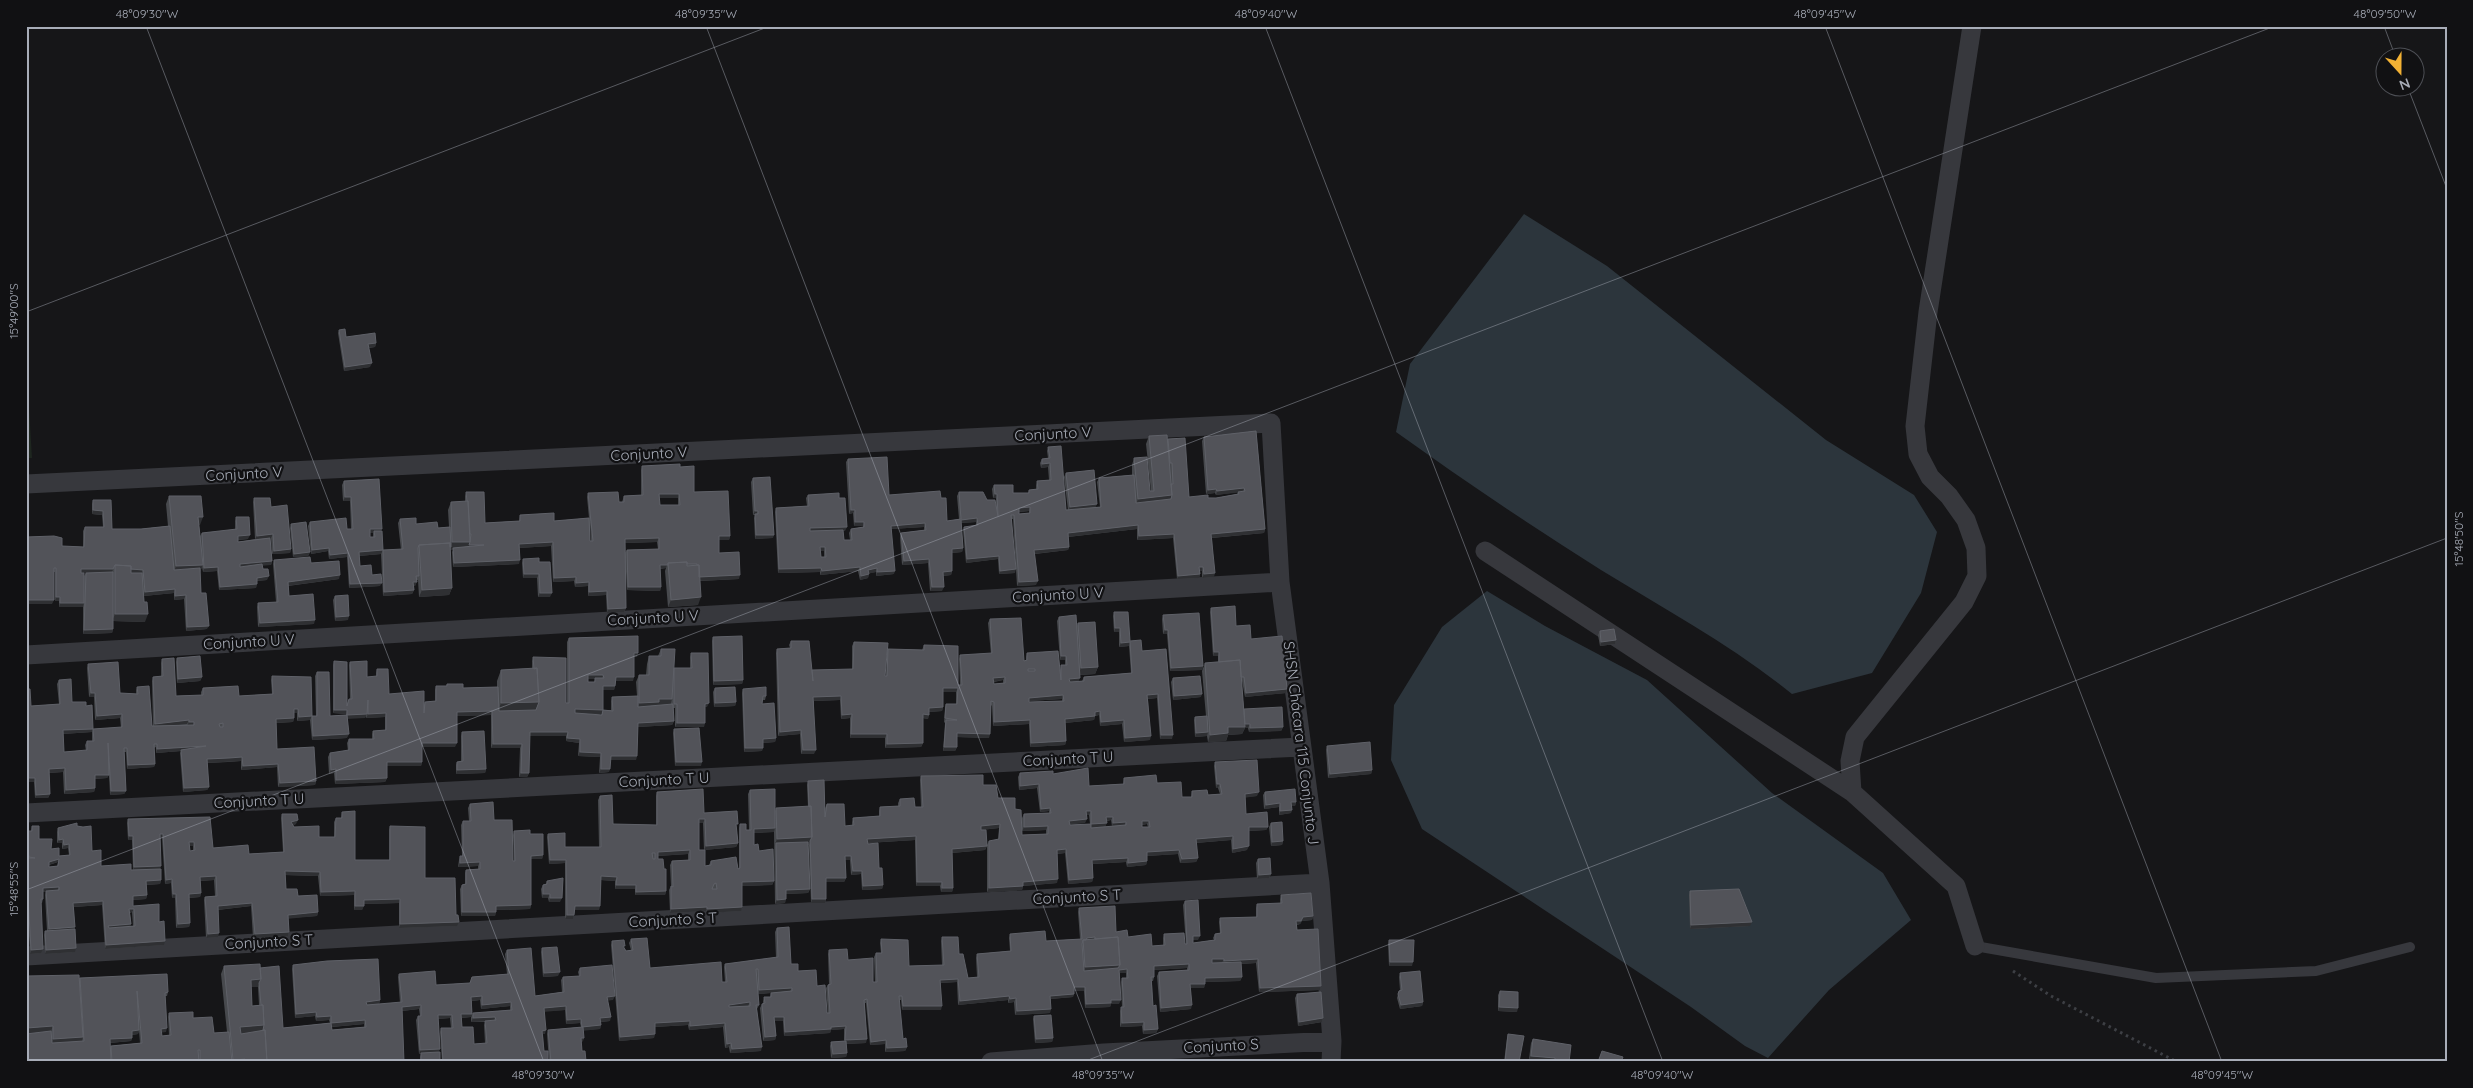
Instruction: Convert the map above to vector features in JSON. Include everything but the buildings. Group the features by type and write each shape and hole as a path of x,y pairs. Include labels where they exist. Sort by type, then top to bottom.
{"street":[{"path":"1852,792 1850,761 1855,737 1948,624 1964,602 1977,576 1976,548 1966,520 1949,496 1930,477 1918,454 1915,426 1928,312 1972,26"},
{"name":"Conjunto V","path":"26,484 1271,423"},
{"name":"SHSN Chácara 115 Conjunto J","path":"1271,423 1280,582 1320,883 1332,1040 1331,1062"},
{"path":"1485,551 1852,792 1956,886 1975,946"},
{"name":"Conjunto U V","path":"26,655 1280,582"},
{"name":"Conjunto T U","path":"26,813 1301,747"},
{"name":"Conjunto S T","path":"26,956 1320,883"},
{"name":"Conjunto S","path":"991,1062 1104,1057 1332,1040"}],"lane":[{"path":"1975,946 2156,978 2316,971 2410,948"}],"path":[{"path":"2006,966 2051,996 2177,1062"}],"shaded area":[{"path":"1524,214 1607,266 1826,440 1914,495 1937,532 1921,593 1872,673 1792,694 1723,644 1549,537 1396,432 1410,364"},
{"path":"26,357 32,458 26,458"},
{"path":"1487,591 1545,626 1647,680 1772,793 1883,873 1911,920 1829,990 1768,1058 1745,1046 1691,1007 1422,829 1391,760 1394,705 1442,627"}]}
